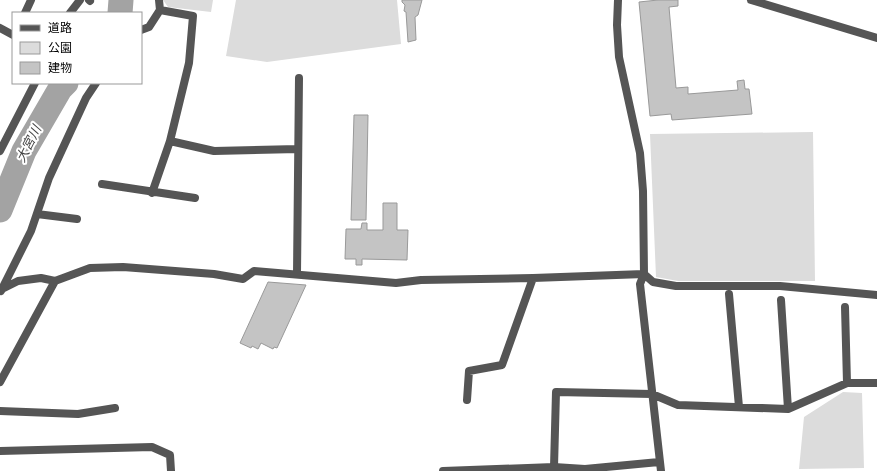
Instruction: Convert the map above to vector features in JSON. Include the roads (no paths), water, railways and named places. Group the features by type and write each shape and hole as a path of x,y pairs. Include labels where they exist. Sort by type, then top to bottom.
{"street":[{"path":"25,12 31,0"},
{"path":"71,12 80,0"},
{"path":"142,30 149,27 160,10 159,0"},
{"path":"618,0 617,25 619,57 640,153 643,191 644,274 640,284 660,471"},
{"path":"751,0 877,38"},
{"path":"152,193 170,141 189,62 193,16 160,10"},
{"path":"0,28 12,34"},
{"path":"297,274 299,78"},
{"path":"0,151 34,84"},
{"path":"1,291 31,231 50,178 86,98 95,84"},
{"path":"170,141 214,151 298,149"},
{"path":"102,184 152,193 195,198"},
{"path":"37,214 77,219"},
{"path":"1,291 18,281 41,278 56,280 90,268 123,267 214,274 243,279 254,271 396,283 421,280 644,274 653,282 676,286 780,286 877,295"},
{"path":"467,400 469,371 502,365 533,278"},
{"path":"0,382 56,280"},
{"path":"729,294 739,407"},
{"path":"781,300 788,409"},
{"path":"845,308 847,383"},
{"path":"554,467 556,392 652,394 678,405 788,409 847,383 877,383"},
{"path":"0,411 78,414 115,408"},
{"path":"0,451 152,447 170,455 171,471"},
{"path":"442,471 554,467 585,470 659,462"}],"waterway":[{"name":"大宮川","path":"120,12 121,0"},
{"name":"大宮川","path":"0,210 24,151 60,89 65,84"}]}
